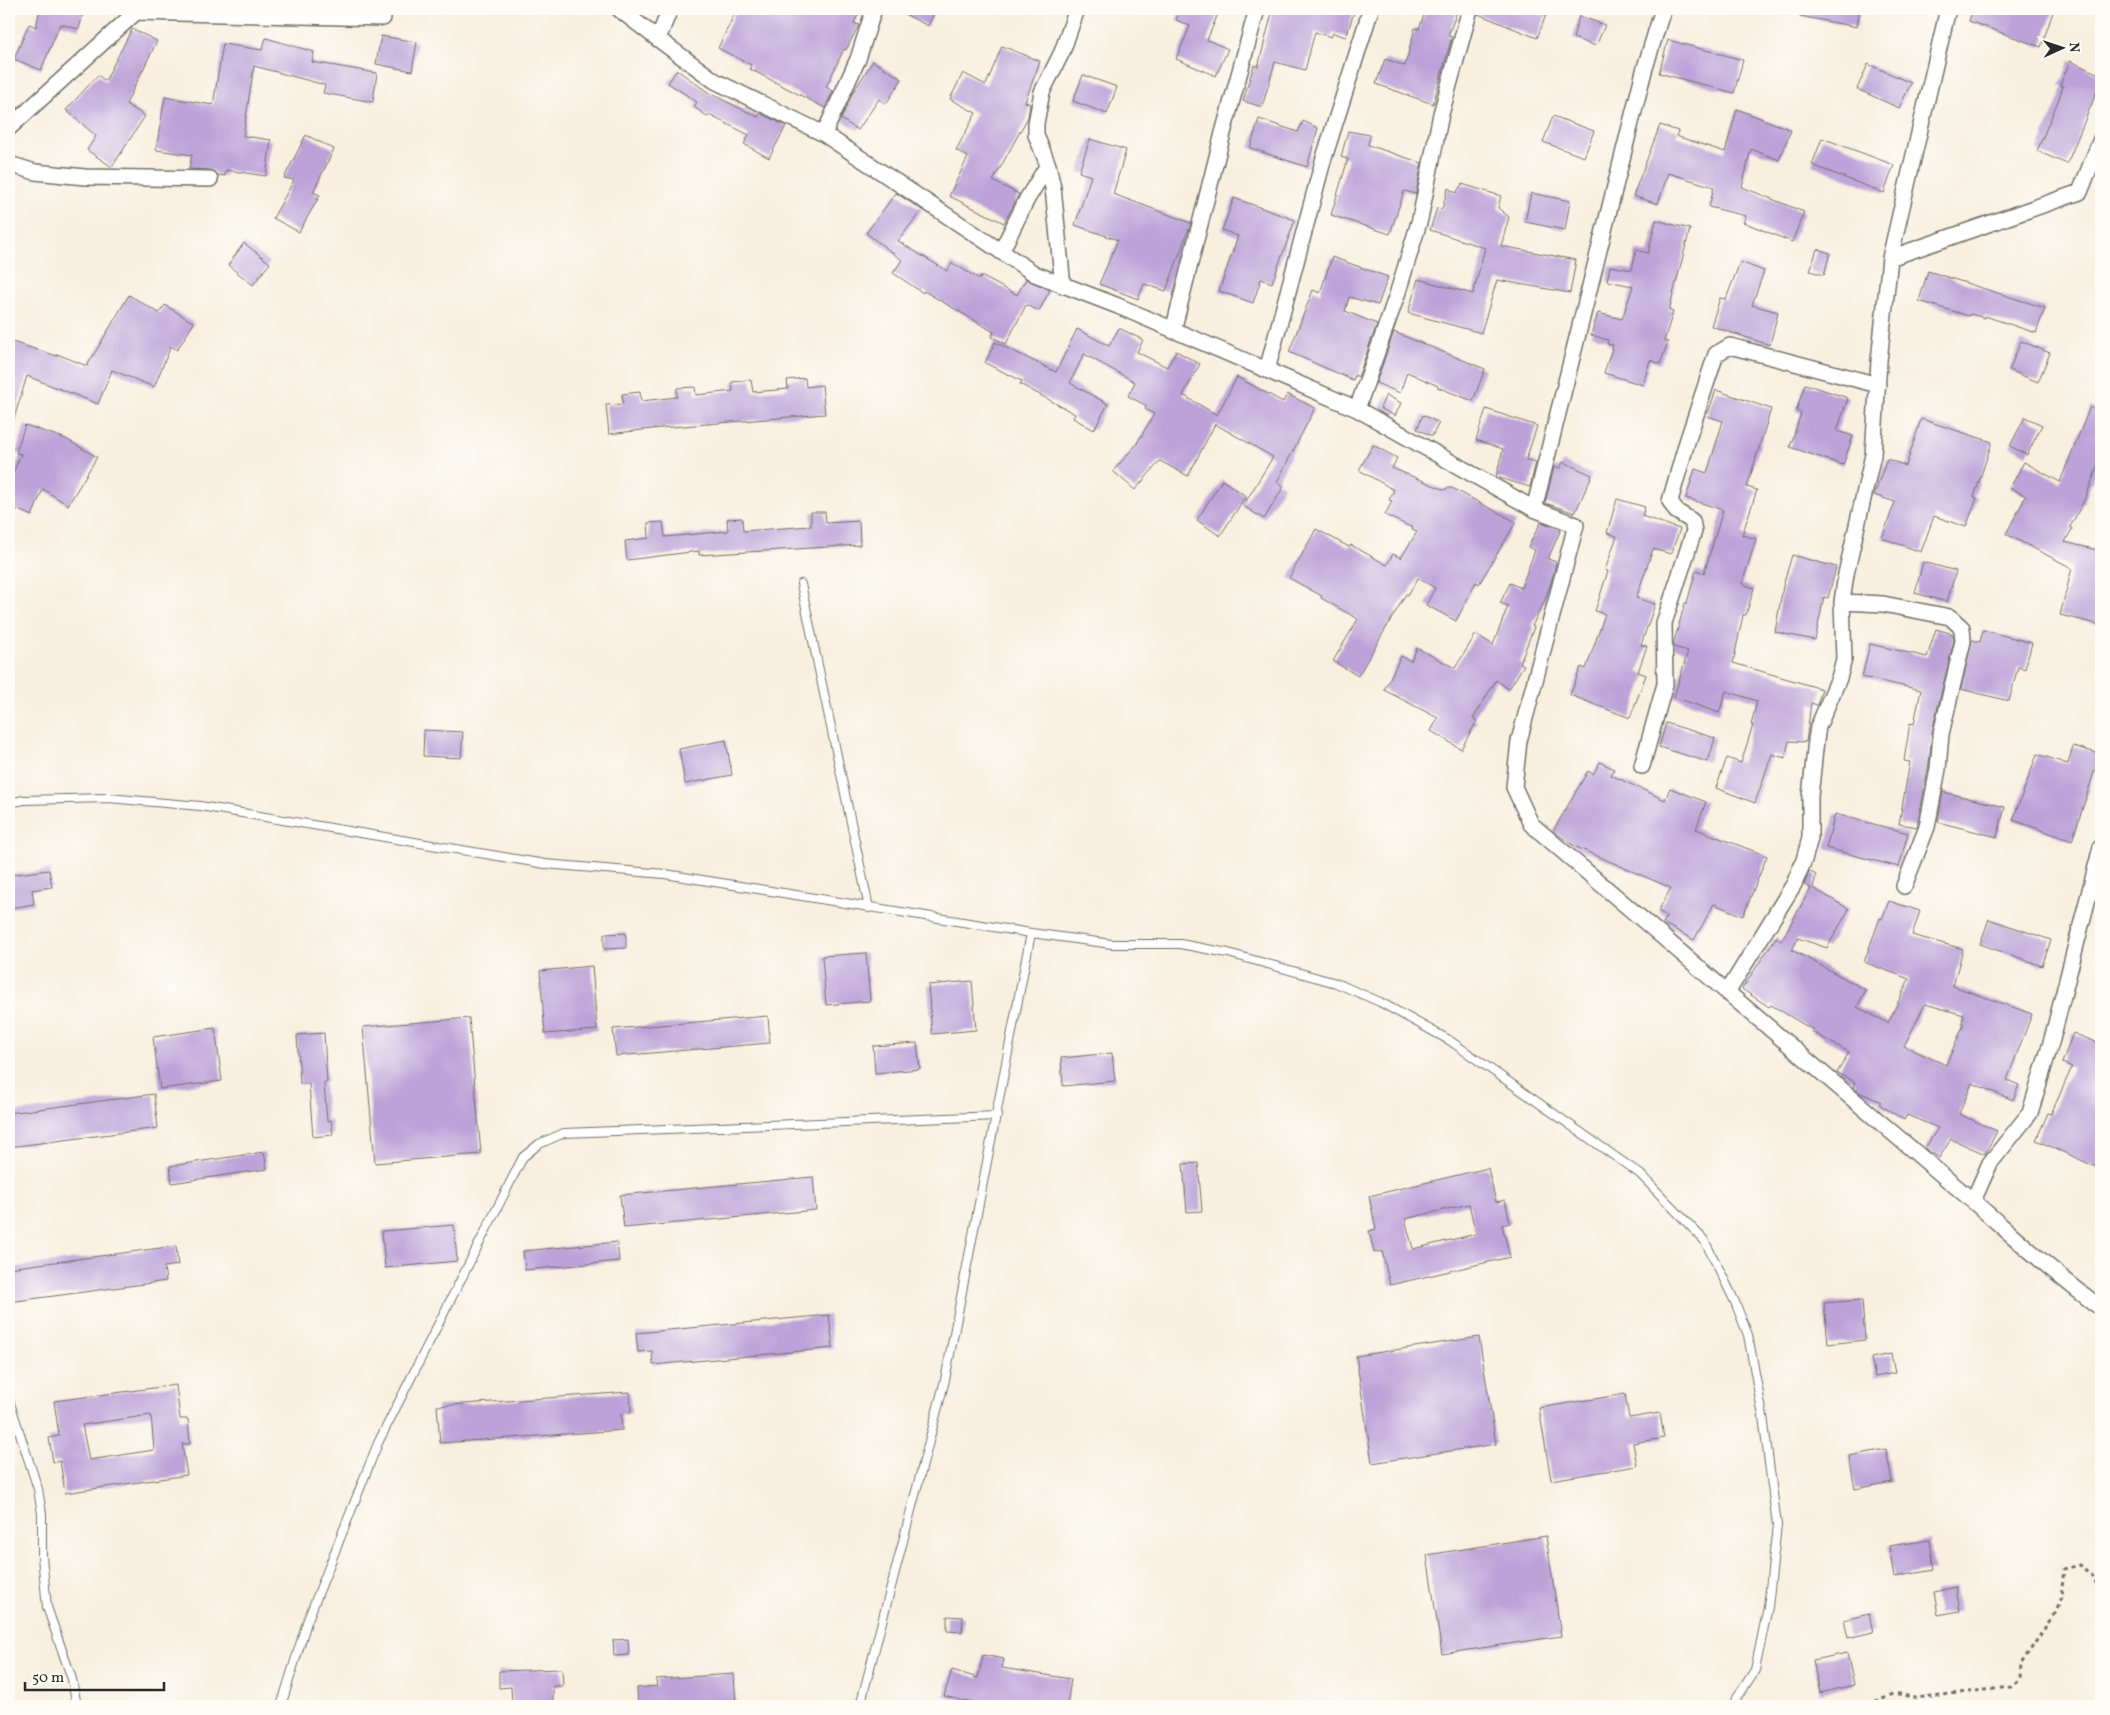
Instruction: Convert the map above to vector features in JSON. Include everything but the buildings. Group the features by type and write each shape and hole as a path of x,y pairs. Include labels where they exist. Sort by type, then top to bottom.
{"street":[{"path":"619,9 715,81 824,134 1035,274 1118,306 1357,409 1534,509 1576,524 1519,741 1514,788 1531,824 1972,1200 2065,1282 2101,1308"},
{"path":"658,38 670,9"},
{"path":"824,134 858,59 874,9"},
{"path":"1063,286 1053,188 1048,165 1036,135 1036,123 1042,92 1062,52 1077,9"},
{"path":"1173,331 1223,132 1258,9"},
{"path":"1267,370 1324,161 1371,9"},
{"path":"1357,409 1397,295 1420,218 1442,114 1470,9"},
{"path":"1534,509 1644,71 1663,9"},
{"path":"1727,992 1794,884 1804,860 1810,838 1811,780 1817,734 1840,678 1844,659 1842,602 1846,574 1873,455 1890,258 1948,9"},
{"path":"9,128 136,12 383,18"},
{"path":"1890,258 2080,192 2101,138"},
{"path":"1001,252 1027,199 1048,165"},
{"path":"10,167 35,172 85,177 210,178"},
{"path":"1642,766 1665,684 1664,623 1694,531 1692,521 1676,511 1670,501 1716,354 1730,346 1878,385"},
{"path":"1842,602 1883,604 1950,617 1962,628 1963,641 1941,734 1938,769 1928,827 1904,886"},
{"path":"1972,1200 1990,1163 2030,1112 2054,1030 2101,847"}],"lane":[{"path":"801,584 869,908"},
{"path":"9,803 24,800 108,798 200,806 545,864 665,874 1032,933 1112,944 1180,944 1228,953 1336,983 1380,1002 1448,1040 1640,1174 1704,1240 1735,1302 1748,1335 1763,1416 1777,1525 1768,1607 1755,1670 1732,1706"},
{"path":"860,1706 945,1380 1032,933"},
{"path":"280,1706 307,1622 378,1443 523,1157 540,1144 564,1133 997,1116"},
{"path":"9,1400 38,1489 42,1514 42,1558 47,1607 72,1679 77,1706"}],"path":[{"path":"1868,1706 1895,1693 1915,1698 2011,1687 2020,1680 2021,1664 2054,1614 2061,1598 2064,1569 2080,1565 2092,1574 2101,1594"}]}
